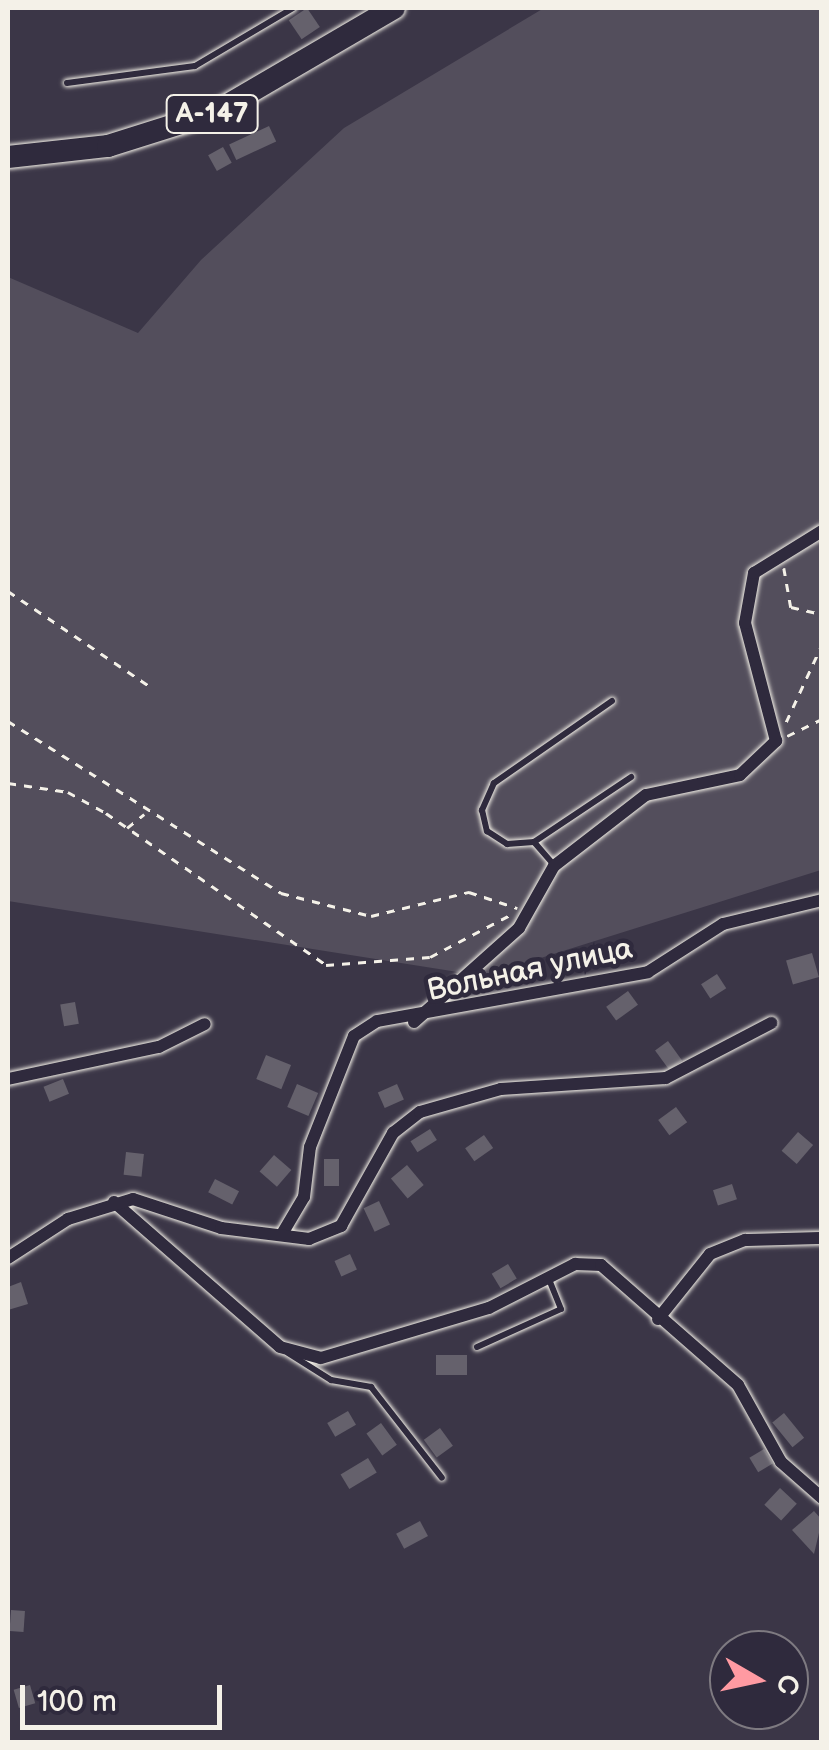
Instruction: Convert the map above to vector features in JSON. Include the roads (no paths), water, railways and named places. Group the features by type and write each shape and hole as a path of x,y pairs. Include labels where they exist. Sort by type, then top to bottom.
{"highway":[{"name":"А-147","path":"8,157 108,146 216,112 394,8"}],"street":[{"name":"Вольная улица","path":"414,1022 523,911 554,866 646,795 740,775 776,741 745,623 754,573 788,547 822,531"},
{"name":"Вольная улица","path":"282,1234 304,1197 310,1147 354,1036 377,1022 414,1022 648,972 723,924 822,900"},
{"path":"8,1258 68,1218 114,1202 309,1240 341,1226 393,1133 420,1112 500,1089 666,1078 771,1023"},
{"path":"8,1080 158,1047 205,1024"},
{"path":"114,1202 280,1347 348,1356 548,1278 600,1265 738,1385 781,1462 822,1498"},
{"path":"658,1319 710,1254 745,1240 822,1238"}],"lane":[{"path":"67,83 195,66 293,8"},
{"path":"612,701 494,783 482,810 487,830 507,844 534,842 631,777"},
{"path":"534,842 554,866"},
{"path":"477,1347 561,1309 548,1278"},
{"path":"280,1347 330,1380 371,1387 442,1478"}]}
